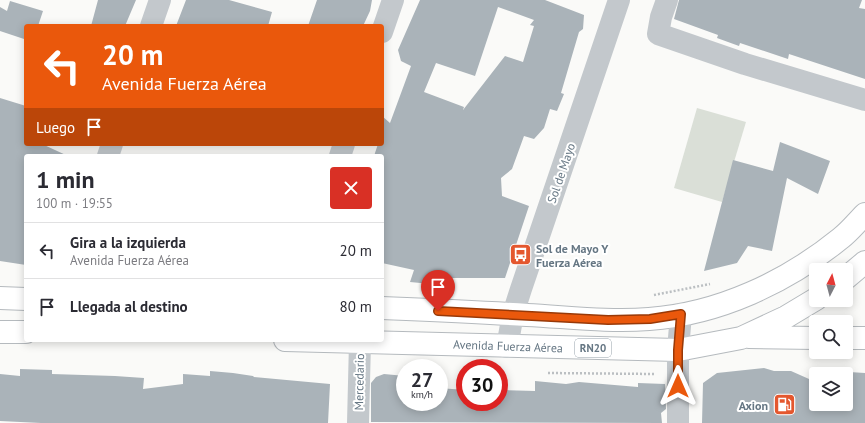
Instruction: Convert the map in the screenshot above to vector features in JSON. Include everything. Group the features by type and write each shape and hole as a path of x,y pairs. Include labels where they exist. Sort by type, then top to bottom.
{"main road":[{"path":"384,308 608,320 650,319 681,314 714,306 774,284 816,257 842,237 865,214"},
{"path":"853,272 865,262"},
{"path":"0,298 24,298"},
{"name":"Avenida Fuerza Aérea","path":"360,342 507,347 678,350 742,338 786,318 809,303"},
{"path":"0,332 24,332"},
{"path":"742,338 809,338"},
{"path":"853,338 865,338"}],"street":[{"path":"152,24 160,0"},
{"path":"384,26 393,0"},
{"name":"Sol de Mayo","path":"507,347 513,314 619,0"},
{"path":"659,6 658,34 745,64 865,100"},
{"path":"678,423 678,350 681,314"},
{"name":"Mercedario","path":"358,423 360,342"}],"path":[{"path":"649,296 711,284"},
{"path":"548,373 655,374"}],"shaded area":[{"path":"697,108 746,122 722,202 674,188"}],"building":[{"path":"98,0 136,0 126,24 92,24"},
{"path":"186,0 229,0 272,12 269,24 177,24"},
{"path":"317,0 372,0 370,11 364,24 309,24"},
{"path":"420,0 545,0 584,15 583,29 579,32 561,93 564,94 557,111 550,109 544,128 534,139 524,136 512,169 501,178 502,196 529,206 505,278 435,278 431,284 410,282 414,270 384,263 384,154 375,154 377,146 384,146 384,118 390,123 411,66 401,61 398,50","holes":["498,7 534,20 530,25 534,26 523,62 505,56 463,110 464,107 424,92 436,63 475,76"]},
{"path":"679,0 862,0 859,8 865,9 865,79 789,54 788,59 740,43 739,46 717,38 718,35 674,19"},
{"path":"10,1 43,11 39,24 24,24 24,39 0,31 0,7 7,11"},
{"path":"0,98 24,105 24,146 46,146 64,154 24,154 24,265 0,261"},
{"path":"780,142 830,161 818,194 787,178 772,251 748,246 737,263 704,271 733,160 773,171"},
{"path":"764,368 774,371 791,371 809,379 809,411 853,411 853,372 865,373 865,423 702,423 703,383 717,373"},
{"path":"20,369 52,370 52,374 144,378 143,389 183,384 183,374 210,376 210,371 254,377 330,384 328,423 41,423 0,421 0,374 20,376"},
{"path":"384,374 396,375 396,411 448,411 448,389 456,389 456,411 508,411 508,390 535,391 535,381 566,384 579,382 638,387 638,383 665,384 666,409 661,413 662,423 371,422 371,383 376,377"}],"place":[{"name":"Sol de Mayo Y Fuerza Aérea","path":"521,255"},
{"name":"Axion","path":"784,405"}],"route":[{"path":"438,311 608,320 650,319 681,314 678,350 678,386"}]}
